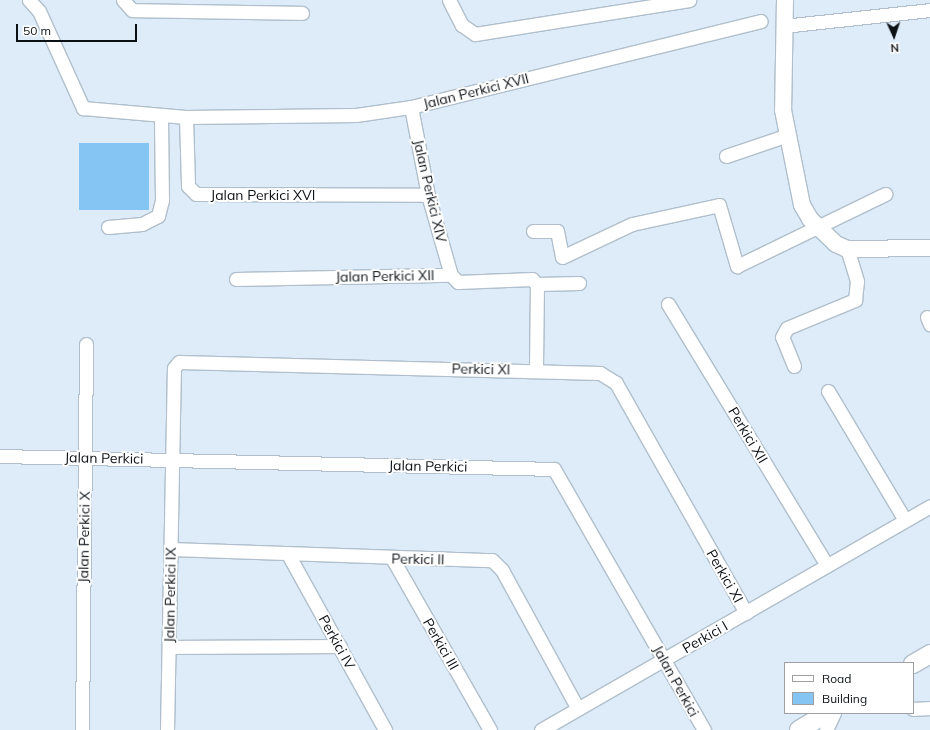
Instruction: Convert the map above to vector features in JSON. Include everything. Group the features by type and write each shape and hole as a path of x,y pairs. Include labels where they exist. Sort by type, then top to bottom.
{"main road":[{"path":"914,663 930,654"},
{"path":"807,728 826,714"}],"street":[{"path":"29,0 39,10 83,108 186,117"},
{"path":"123,0 132,10 145,5 302,13"},
{"path":"449,0 462,25 475,34 690,0"},
{"path":"785,0 782,110 802,205 816,226 847,249 857,281 855,300 787,328 782,337 794,366"},
{"path":"784,26 930,10"},
{"name":"Jalan Perkici XVII","path":"186,117 356,115 411,107 761,21"},
{"name":"Jalan Perkici XIV","path":"411,107 428,195 451,275"},
{"path":"108,227 152,222 160,212 161,115"},
{"name":"Jalan Perkici XVI","path":"186,117 188,186 196,194 428,195"},
{"path":"726,156 788,135"},
{"path":"533,231 557,230 562,257 632,224 719,206 737,266 816,226 885,194"},
{"path":"847,249 930,248"},
{"name":"Jalan Perkici XII","path":"236,279 451,275 458,282 579,283"},
{"path":"534,282 536,370"},
{"name":"Perkici XII","path":"668,304 827,566"},
{"name":"Jalan Perkici X","path":"82,730 86,344"},
{"name":"Perkici XI","path":"173,460 174,368 179,362 600,372 616,383 746,613"},
{"path":"828,391 905,520"},
{"name":"Jalan Perkici","path":"0,456 554,469 704,730"},
{"name":"Jalan Perkici IX","path":"167,730 173,460"},
{"name":"Perkici I","path":"541,730 930,506"},
{"name":"Perkici II","path":"171,550 496,563 578,709"},
{"name":"Perkici IV","path":"288,554 385,730"},
{"name":"Perkici III","path":"392,558 490,730"},
{"path":"169,647 340,646"},
{"path":"914,708 930,708"},
{"path":"826,730 834,714"}],"building":[{"path":"79,143 149,143 149,210 79,210"}]}
